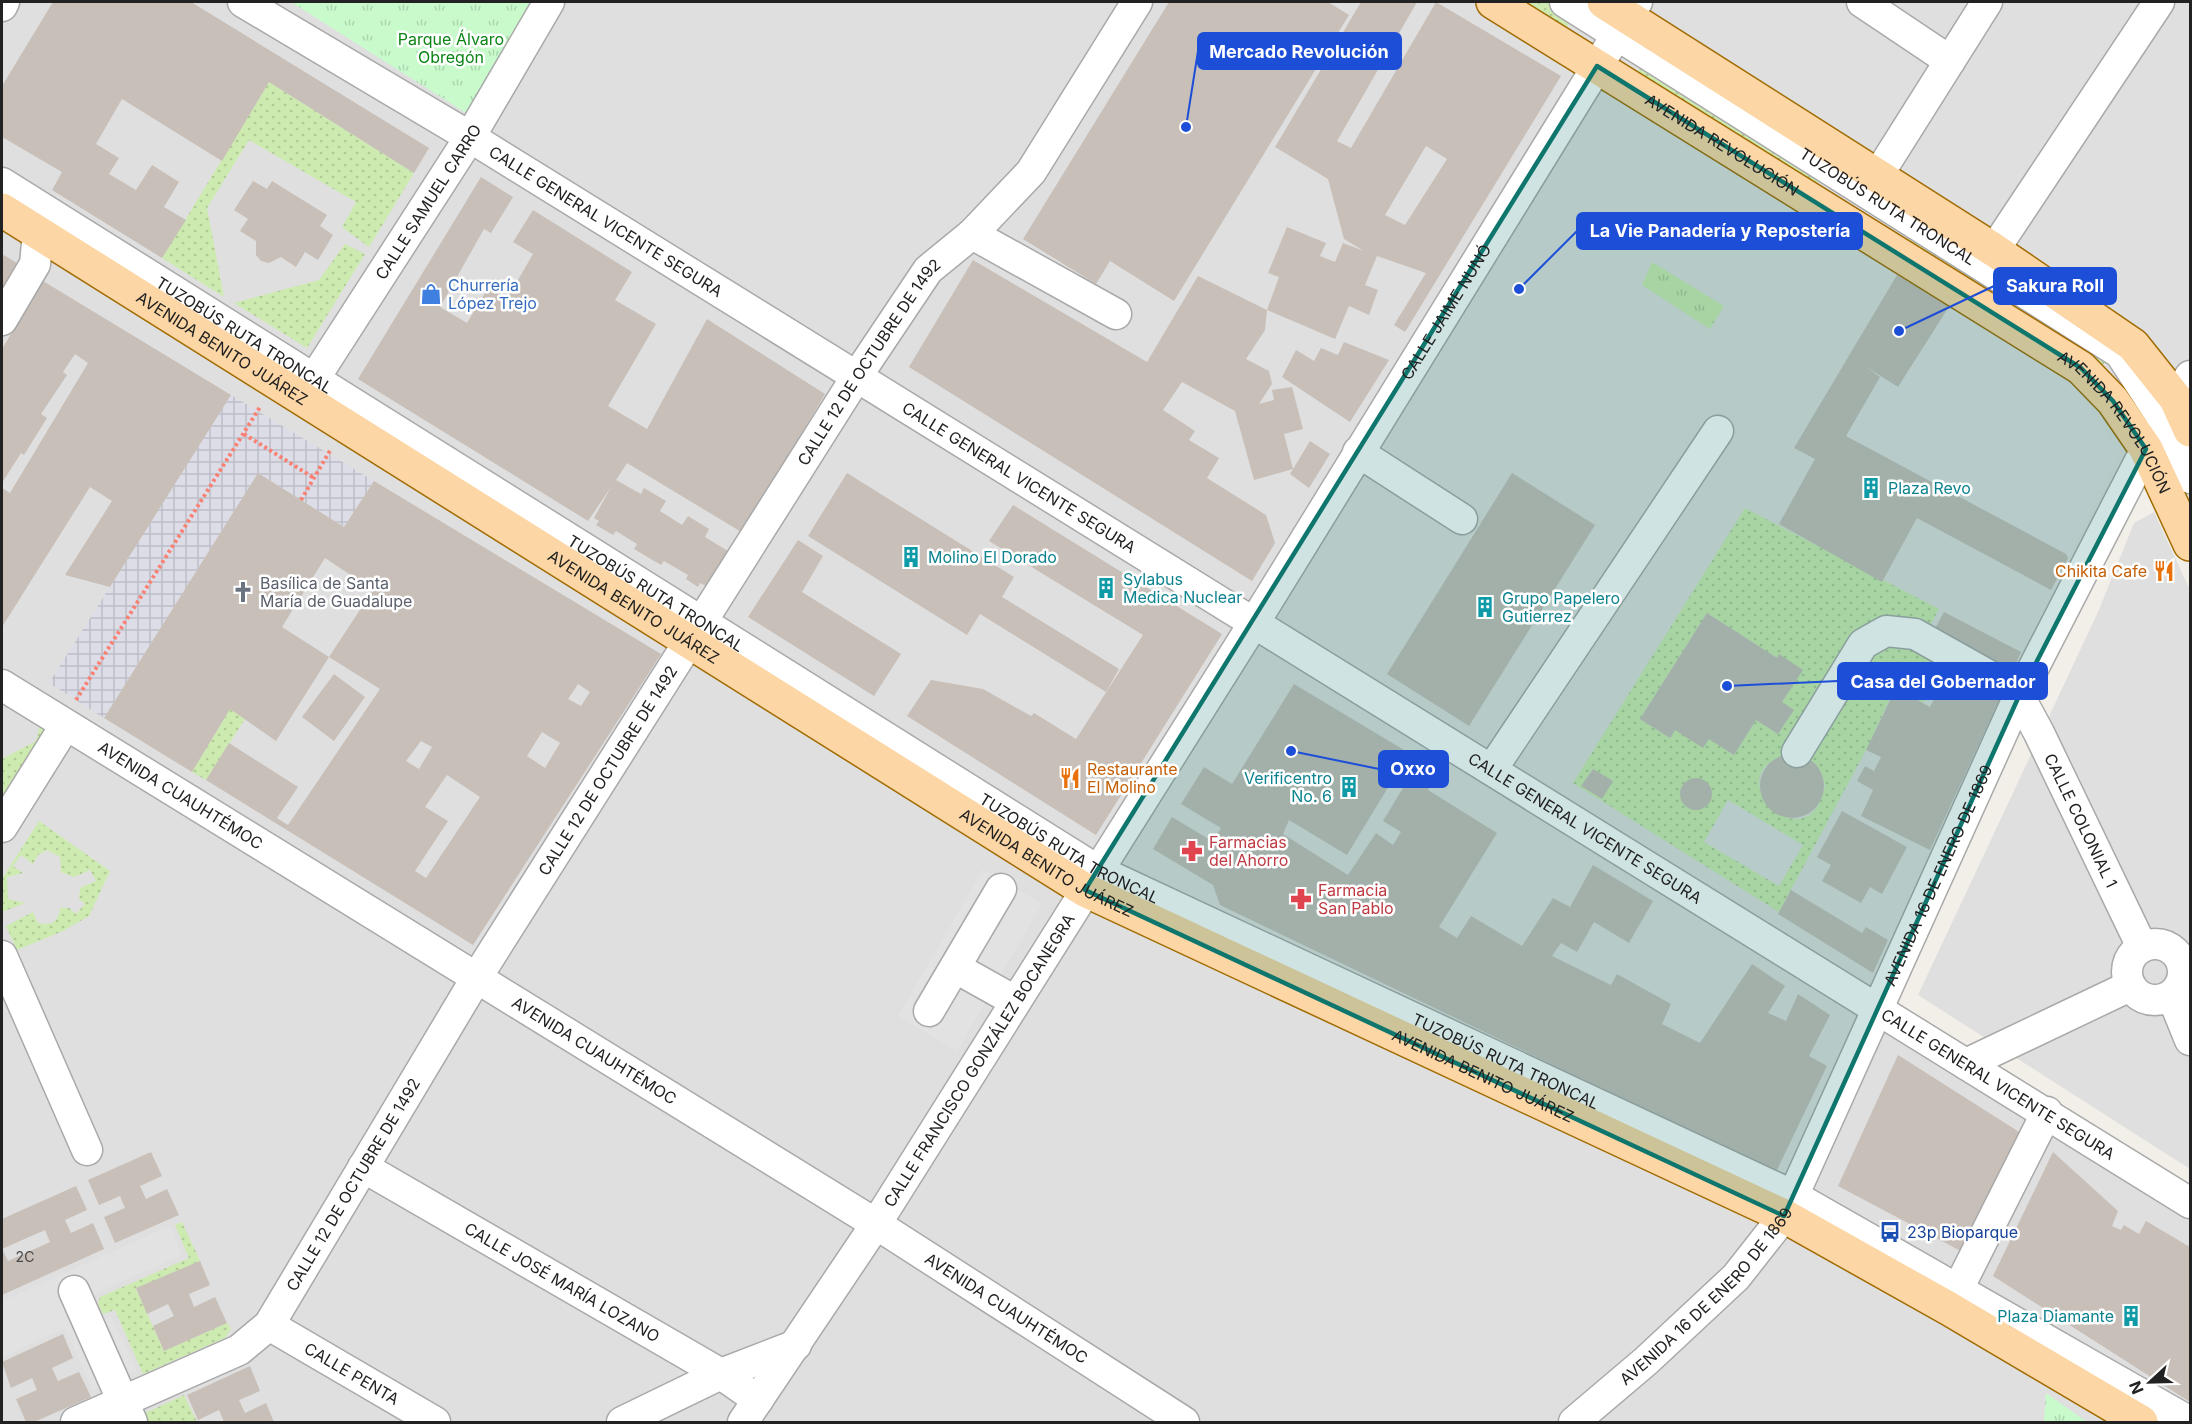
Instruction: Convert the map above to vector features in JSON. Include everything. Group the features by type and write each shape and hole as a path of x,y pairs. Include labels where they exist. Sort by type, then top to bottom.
{"main road":[{"name":"AVENIDA REVOLUCIÓN","path":"1493,2 2081,368 2113,401 2146,449 2190,544"},
{"path":"1621,13 1994,250 2133,345 2180,406"},
{"name":"AVENIDA BENITO JUÁREZ","path":"2,210 307,390 697,631 1091,880 1789,1206 1953,1298 2141,1422"}],"street":[{"path":"2,6 4,2"},
{"name":"CALLE GENERAL VICENTE SEGURA","path":"243,2 470,137 1492,769 1877,1010 2047,1112 2190,1203"},
{"name":"CALLE SAMUEL CARRO","path":"307,390 470,137 549,2"},
{"name":"CALLE 12 DE OCTUBRE DE 1492","path":"76,1422 128,1412 239,1350 269,1325 477,977 857,376 928,270 972,234 1031,172 1137,2"},
{"name":"TUZOBÚS RUTA TRONCAL","path":"1565,2 1621,13 2120,353 2180,406 2190,478"},
{"path":"1862,2 1950,61"},
{"path":"1878,175 1988,2"},
{"path":"1994,250 2158,2"},
{"name":"CALLE JAIME NUNÓ","path":"1254,623 1597,66 1621,13"},
{"name":"TUZOBÚS RUTA TRONCAL","path":"2,183 307,390"},
{"path":"2,320 35,264 38,233"},
{"path":"972,234 1116,314"},
{"name":"AVENIDA 16 DE ENERO DE 1869","path":"1574,1422 1646,1361 1736,1277 1789,1206 1877,1010 2007,686 2146,449 2180,406"},
{"path":"1492,769 1718,431"},
{"path":"1358,452 1462,519"},
{"name":"CALLE FRANCISCO GONZÁLEZ BOCANEGRA","path":"751,1411 876,1224 1254,623"},
{"path":"1797,752 1863,644 1886,632 1915,634 2007,686"},
{"name":"AVENIDA CUAUHTÉMOC","path":"2,685 65,726 876,1224 1184,1422"},
{"name":"CALLE COLONIAL 1","path":"2007,686 2142,947"},
{"path":"2,827 65,726"},
{"path":"929,1011 1001,889"},
{"path":"2150,944 2168,946 2186,958 2182,979 2172,996 2153,1001 2144,998 2130,986 2127,977 2129,960 2142,947 2150,944"},
{"path":"2,956 87,1150"},
{"path":"956,968 1015,1001"},
{"path":"1966,1064 2130,986"},
{"path":"2172,996 2190,1040"},
{"path":"2047,1112 1953,1298 2190,1422"},
{"name":"CALLE JOSÉ MARÍA LOZANO","path":"363,1167 721,1374 751,1411"},
{"path":"74,1291 128,1412"},
{"name":"CALLE PENTA","path":"269,1325 435,1422"},
{"path":"622,1422 721,1374 796,1345"}],"path":[{"path":"65,726 76,700 261,406"},
{"path":"244,434 314,478"},
{"path":"301,500 332,448"}],"highlighted area":[{"path":"1597,66 2081,368 2113,401 2146,449 2019,696 1784,1216 1085,890"}],"shaded area":[{"path":"2,2 235,2 2190,1201 2190,1422 2122,1402 2160,1422 2,1422"},
{"path":"250,2 1540,2 2099,354 2159,423 1880,999"},
{"path":"1543,2 2190,2 2190,503 2160,422 2100,353"},
{"path":"1950,305 2048,364 2081,394 2119,455 2068,558 2066,554 1846,436 1880,377 1898,387"},
{"path":"231,395 374,481 344,527 258,473 104,718 49,683"},
{"path":"2154,512 2190,590 2190,1169 1918,995 2098,612 2134,523"},
{"path":"1728,800 1803,845 1779,886 1704,842"},
{"path":"983,869 1042,904 957,1051 898,1016"},
{"path":"170,1226 182,1255 95,1293 91,1303 99,1321 111,1316 137,1371 93,1391 65,1328 2,1357 2,1301"}],"green space":[{"name":"Parque Álvaro Obregón","path":"291,2 531,2 466,113"},
{"path":"1519,2 1562,2 1576,11 1565,30"},
{"path":"1647,57 1825,170 1814,187 1637,73"},
{"path":"269,82 414,173 369,247 342,227 356,202 249,140 207,208 224,297 162,258"},
{"path":"1912,229 2116,355 2101,366 1903,244"},
{"path":"345,244 365,254 307,348 234,303 319,280"},
{"path":"1652,262 1724,306 1710,329 1642,285"},
{"path":"1745,508 1939,609 1928,629 1869,653 1902,641 1945,660 1923,703 1895,688 1866,750 1779,912 1573,783","holes":["1707,613 1777,658 1779,655 1802,670 1782,702 1794,710 1778,734 1756,720 1734,755 1709,739 1675,730 1670,738 1640,719","1789,754 1803,757 1813,763 1821,772 1825,786 1816,809 1802,818 1786,817 1772,808 1762,795 1759,779 1767,764","1592,769 1613,781 1602,798 1582,786","1700,779 1708,784 1711,798 1701,809 1690,809 1682,802 1681,791 1690,780"]},
{"path":"230,709 245,719 206,780 192,772"},
{"path":"40,725 56,735 2,804 2,759 36,741"},
{"path":"39,821 110,871 89,916 63,931 17,950 6,926 33,912 38,923 43,924 54,922 60,908 69,908 76,914 85,904 79,899 80,888 96,881 90,870 74,877 61,872 60,857 47,850 38,855 33,864 21,855 13,866 23,873 7,877 8,899 25,903 2,912 2,879"},
{"path":"182,1222 200,1261 136,1289 164,1351 227,1323 231,1329 225,1338 143,1374 115,1310 103,1314 98,1304 100,1297 189,1258 175,1225"},
{"path":"2046,1393 2087,1422 2044,1422"},
{"path":"184,1395 197,1422 144,1422 141,1415"}],"building":[{"path":"53,2 191,2 429,148 414,173 269,82 222,161 122,99 96,144 119,158 109,174 136,190 152,165 179,182 164,207 186,220 162,258 52,190 62,172 2,137 2,86"},
{"path":"1169,2 1328,2 1349,15 1174,301 1110,261 1096,284 1023,239"},
{"path":"1361,2 1417,2 1337,141 1351,148 1436,2 1561,76 1405,332 1394,325 1426,273 1377,256 1365,285 1378,290 1369,315 1349,306 1335,339 1267,310 1279,277 1268,273 1287,227 1326,243 1320,256 1335,262 1343,243 1364,251 1344,239 1328,179 1275,147","holes":["1426,146 1447,159 1405,225 1385,215"]},
{"path":"481,177 513,197 491,233 484,229 440,307 467,323 488,288 507,299 533,254 513,242 533,210 632,272 615,300 656,324 608,406 647,429 707,319 825,394 743,533 627,463 616,480 641,494 644,488 666,501 660,511 682,525 688,516 709,529 705,537 728,551 720,564 717,576 714,574 706,586 700,583 698,587 686,579 688,575 664,561 661,565 634,549 637,544 616,531 613,535 596,525 599,521 594,518 611,487 588,521 358,379"},
{"path":"253,181 267,189 272,181 327,215 320,226 333,235 318,260 305,252 296,267 281,257 269,263 261,261 256,255 256,241 240,231 248,219 234,210"},
{"path":"4,255 23,267 2,301 2,259"},
{"path":"973,260 1147,362 1198,276 1267,310 1265,330 1246,359 1269,371 1272,384 1259,404 1274,400 1272,390 1292,387 1303,429 1284,434 1293,469 1254,480 1235,411 1182,382 1163,410 1195,431 1189,440 1219,458 1207,478 1266,515 1275,543 1252,581 909,367"},
{"name":"Plaza Revo","path":"1897,275 1950,305 1898,387 1865,366 1880,377 1846,436 2066,554 2068,558 2051,590 1917,518 1882,582 1779,524 1815,459 1794,448"},
{"path":"43,281 231,395 110,587 65,575 112,501 90,487 2,627 2,488 10,493 88,363 75,354 63,372 67,375 41,414 47,418 24,455 21,453 2,483 2,349"},
{"path":"1344,342 1389,360 1350,422 1282,377 1296,350 1314,361 1321,348 1338,355"},
{"path":"1310,441 1330,454 1309,488 1290,474"},
{"path":"258,473 344,527 374,481 661,654 473,945 206,780 229,743 298,787 277,818 288,825 380,689 329,657 276,741 230,709 192,772 104,718","holes":["325,558 373,590 329,657 282,627","578,684 590,692 581,706 568,699","542,732 560,743 545,768 527,756","421,741 432,747 419,769 406,761","447,775 480,797 426,878 415,871 448,821 425,807"]},
{"name":"Molino El Dorado","path":"847,473 1014,577 1002,597 1119,669 1106,692 980,614 967,635 808,536"},
{"name":"Grupo Papelero Gutierrez","path":"1512,473 1595,525 1469,726 1387,674"},
{"path":"1013,505 1222,634 1096,835 907,716 931,680 983,689 1031,716 1034,713 1076,739 1143,635 989,541"},
{"path":"798,540 823,556 802,592 901,654 874,696 748,617"},
{"path":"1944,612 2021,652 2014,668 2015,673 2010,677 1930,850 1861,816 1873,790 1857,781 1865,766 1874,771 1881,757 1866,750 1896,688 1930,707 1949,669 1932,634"},
{"path":"1707,613 1777,658 1779,654 1803,670 1782,702 1794,710 1778,734 1756,720 1734,755 1709,739 1703,748 1675,730 1670,738 1640,719"},
{"path":"334,674 365,697 334,741 302,717"},
{"path":"1294,684 1409,753 1347,855 1289,820 1283,834 1348,875 1376,833 1393,845 1401,832 1383,821 1420,760 1439,772 1428,790 1497,833 1439,927 1457,938 1471,916 1522,946 1553,898 1570,907 1593,865 1653,901 1629,943 1594,922 1577,952 1561,943 1552,956 1611,985 1617,974 1671,1004 1662,1024 1700,1043 1752,964 1785,986 1768,1013 1786,1021 1798,994 1830,1015 1809,1056 1827,1066 1776,1172 1220,905 1213,885 1153,849 1172,817 1212,841 1221,828 1181,804 1204,767 1232,784"},
{"path":"1786,754 1798,754 1815,763 1822,774 1824,786 1822,798 1815,809 1798,818 1786,818 1774,813 1765,804 1760,792 1760,780 1765,768 1774,759"},
{"path":"1593,769 1613,781 1602,799 1581,786"},
{"path":"1696,778 1707,783 1712,794 1707,805 1696,810 1685,805 1680,794 1685,783"},
{"path":"1842,811 1907,847 1882,894 1870,887 1861,903 1822,881 1831,865 1817,857"},
{"path":"1791,890 1862,933 1866,927 1888,940 1873,973 1778,914"},
{"path":"1898,1055 2027,1137 1972,1257 1838,1186"},
{"path":"151,1152 162,1176 140,1186 146,1199 167,1189 179,1215 115,1243 104,1217 125,1208 120,1196 99,1205 88,1180"},
{"path":"2053,1152 2118,1211 2112,1226 2121,1230 2124,1225 2139,1234 2146,1221 2190,1247 2190,1402 1993,1276"},
{"path":"76,1186 87,1210 65,1220 71,1233 93,1223 104,1249 2,1295 2,1249 2,1219","holes":["45,1230 50,1242 8,1261 2,1249"]},
{"path":"200,1261 210,1285 189,1294 194,1307 215,1297 227,1323 164,1351 153,1326 174,1316 168,1304 147,1314 136,1288"},
{"path":"63,1334 73,1358 52,1368 58,1381 79,1372 91,1397 34,1422 26,1422 16,1399 37,1390 32,1378 11,1388 2,1362"},
{"path":"250,1366 260,1391 239,1400 245,1413 266,1403 274,1422 224,1422 219,1410 198,1420 187,1395"}],"place":[{"name":"Mercado Revolución","path":"1186,127"},
{"name":"La Vie Panadería y Repostería","path":"1519,289"},
{"name":"Churrería López Trejo","path":"431,294"},
{"name":"Sakura Roll","path":"1899,331"},
{"name":"Plaza Revo","path":"1871,488"},
{"name":"Molino El Dorado","path":"911,557"},
{"name":"Chikita Cafe","path":"2164,571"},
{"name":"Sylabus Medica Nuclear","path":"1106,588"},
{"name":"Basílica de Santa María de Guadalupe","path":"243,592"},
{"name":"Grupo Papelero Gutierrez","path":"1485,607"},
{"name":"Casa del Gobernador","path":"1727,686"},
{"name":"Oxxo","path":"1291,751"},
{"name":"Restaurante El Molino","path":"1070,778"},
{"name":"Verificentro No. 6","path":"1349,787"},
{"name":"Farmacias del Ahorro","path":"1192,851"},
{"name":"Farmacia San Pablo","path":"1301,899"},
{"name":"23p Bioparque","path":"1890,1232"},
{"name":"Plaza Diamante","path":"2131,1316"}]}
